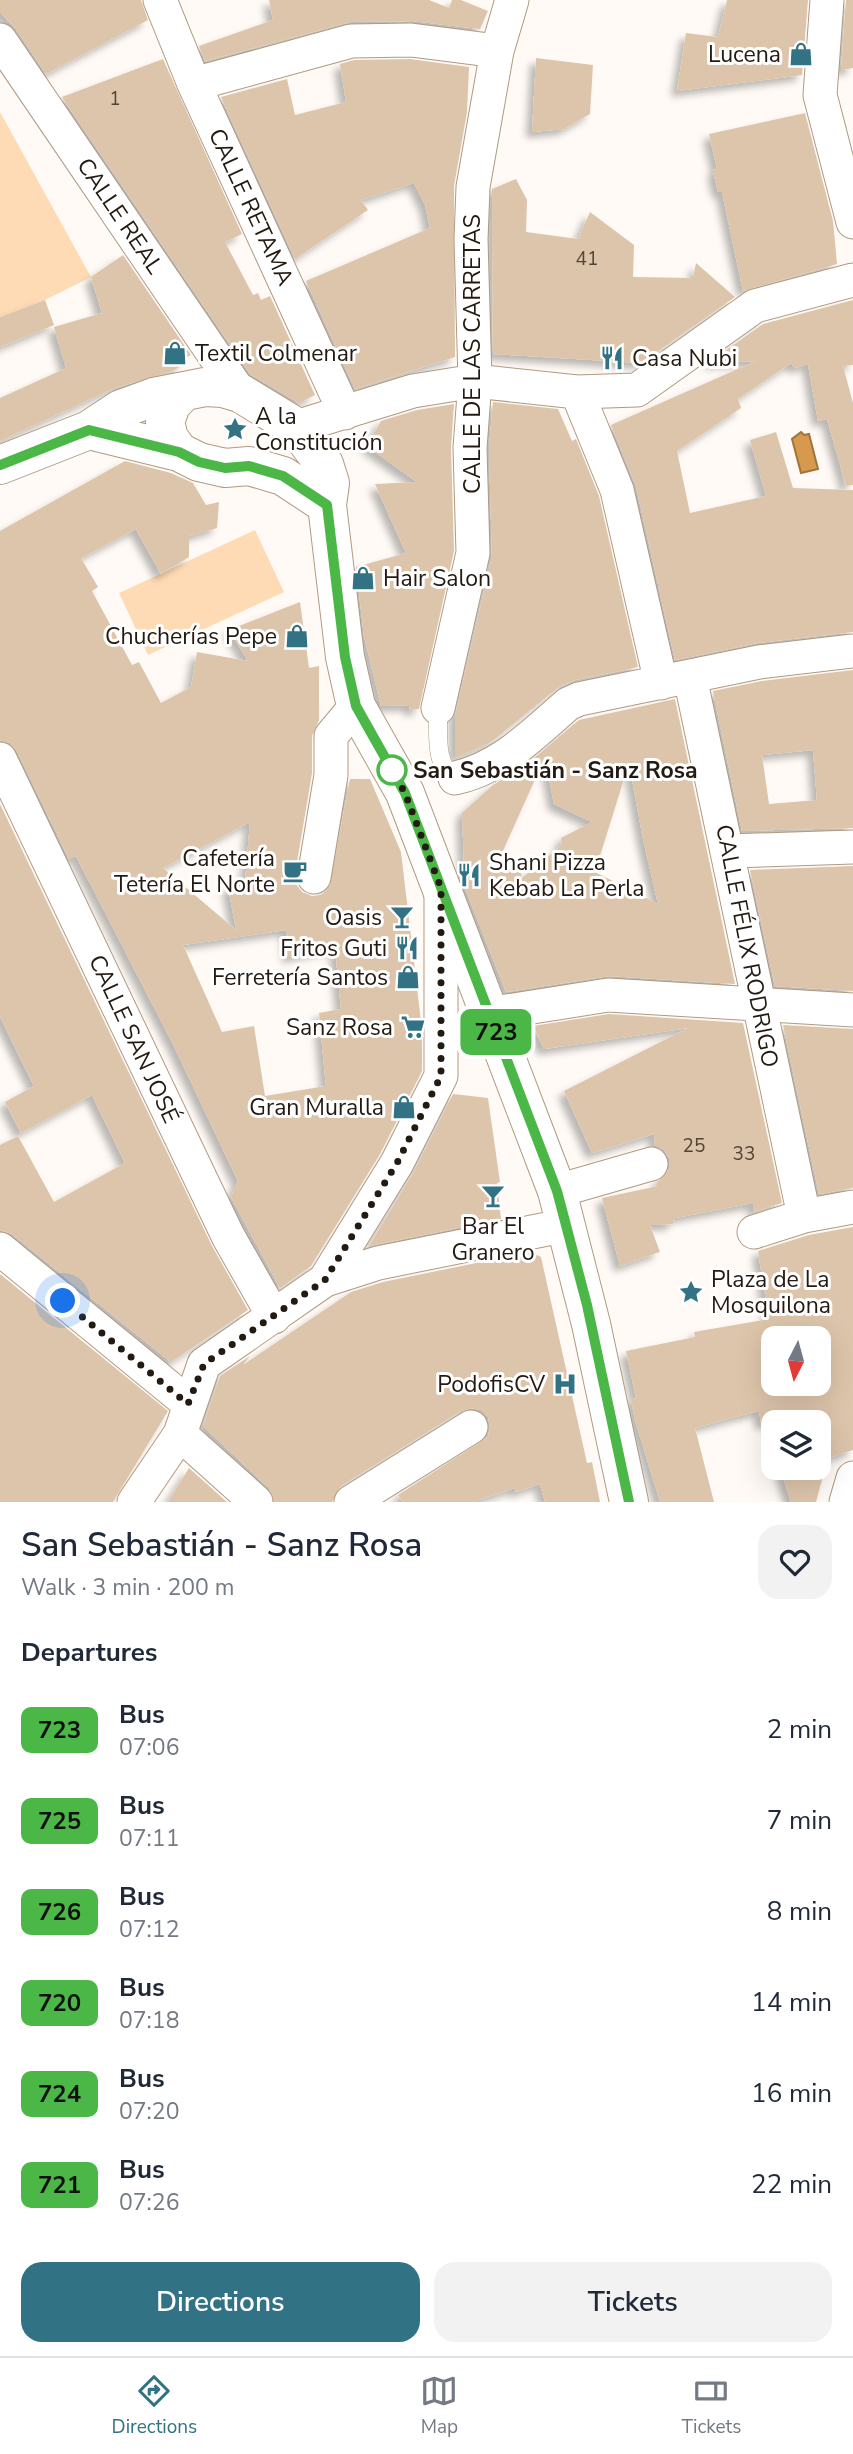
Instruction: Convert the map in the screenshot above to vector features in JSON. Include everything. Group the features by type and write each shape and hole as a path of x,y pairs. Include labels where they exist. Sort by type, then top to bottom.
{"street":[{"name":"CALLE RETAMA","path":"160,0 194,84 345,413"},
{"name":"CALLE DE LAS CARRETAS","path":"438,708 473,553 470,448 475,381 471,239 473,187 498,51 512,0"},
{"path":"827,0 820,95 853,222"},
{"name":"CALLE REAL","path":"0,40 248,399"},
{"path":"194,84 351,41 411,40 498,51"},
{"path":"296,427 413,391 475,381 577,391 637,390 755,306 853,279"},
{"path":"0,466 89,430 121,409 205,387 248,399 296,427 324,464 330,483 327,505 345,657 356,706 405,793 562,1208 629,1502"},
{"path":"179,452 169,438 165,422 171,405 184,391"},
{"name":"CALLE FÉLIX RODRIGO","path":"577,391 617,490 729,851 757,1004 804,1216"},
{"path":"248,399 266,421 269,440 262,456 249,466"},
{"path":"89,430 179,452 199,462 225,468 249,466 283,476 327,505"},
{"path":"455,778 479,773 510,754 568,704 759,662 853,650"},
{"path":"314,877 331,775 331,736 356,706"},
{"name":"CALLE SAN JOSÉ","path":"0,759 228,1236 274,1317"},
{"path":"729,851 853,847"},
{"path":"325,1280 397,1163 441,1076 441,888"},
{"path":"488,1014 608,995 853,1010"},
{"path":"134,1502 184,1419 204,1364 325,1280 562,1208 651,1164"},
{"path":"754,1232 804,1216 853,1207"},
{"path":"0,1249 184,1419 256,1502"},
{"path":"351,1502 471,1427"},
{"path":"846,1502 853,1478"}],"lane":[{"path":"438,708 439,754 446,773 455,778"}],"shaded area":[{"path":"0,112 91,277 45,300 0,317"},
{"path":"801,432 804,435 809,434 818,469 801,473 792,439"},
{"path":"255,530 284,592 148,655 119,593"}],"building":[{"path":"0,0 141,0 148,20 46,74 16,29 0,12"},
{"path":"269,0 429,0 449,8 452,0 461,0 488,11 480,29 413,21 350,22 205,61 199,46 273,20"},
{"path":"727,0 808,0 802,75 677,91 686,33 718,37"},
{"path":"846,0 853,0 853,68 841,70"},
{"path":"536,58 593,65 590,114 564,129 532,132"},
{"path":"163,59 242,234 225,242 253,295 258,293 261,300 270,296 315,395 299,403 250,374 62,97"},
{"path":"410,59 469,67 467,112 454,186 455,357 355,389 306,281 430,228 425,205 414,183 361,200 368,210 295,259 221,97 287,79 295,115 346,102 340,64 354,60"},
{"path":"805,113 833,221 837,264 743,291 722,192 718,192 713,170 717,169 709,134"},
{"path":"516,179 527,200 526,232 578,239 590,212 634,245 633,277 693,278 696,263 735,297 641,363 493,354 492,189"},
{"path":"123,255 191,355 180,360 182,366 170,372 114,388 0,441 0,398 66,368 54,327 102,313 91,277"},
{"path":"45,300 54,325 0,347 0,317"},
{"path":"853,300 853,365 843,366 853,403 853,485 846,486 827,419 818,421 808,364 795,368 791,363 738,399 741,408 677,451 690,513 766,496 750,440 776,432 793,488 853,490 853,632 757,643 675,660 636,486 611,425 756,361 708,363 763,324"},
{"path":"493,402 558,409 572,441 576,439 599,496 638,667 575,680 560,686 491,742 455,758 455,716 492,557 489,448"},
{"path":"454,404 451,448 454,551 419,709 410,710 409,705 381,706 364,636 356,567 406,553 375,484 417,482 367,446 381,421 417,410"},
{"path":"125,461 171,473 193,483 206,505 219,502 217,528 189,536 189,557 161,574 136,529 81,558 98,587 92,591 132,665 139,662 161,703 191,687 197,652 248,661 229,630 300,602 309,668 319,666 319,720 312,736 312,773 295,874 296,884 302,892 312,896 321,895 329,889 350,779 370,779 401,852 422,1030 422,1071 380,1154 311,1266 280,1288 231,1197 238,1181 172,1042 76,856 69,859 17,751 10,743 0,740 0,531","holes":["250,822 245,883 228,886 236,930 163,868","286,930 288,957 335,948 341,1009 319,1013 326,1086 265,1096 254,1026 222,1032 183,945"]},
{"path":"853,670 853,828 742,831 713,691 762,681","holes":["813,750 817,800 769,804 762,755"]},
{"path":"675,699 735,984 609,976 506,992 465,888 462,813 493,785 527,764 579,720","holes":["545,757 554,804 592,822 561,838 562,845 522,878 519,860 493,873","629,763 643,839 658,904 595,872"]},
{"path":"0,804 211,1244 248,1310 171,1362 12,1234 0,1230 0,1145 18,1136 54,1202 125,1163 92,1095 21,1133 5,1102 34,1086 0,1017"},
{"path":"853,866 853,991 775,986 750,870"},
{"path":"609,1014 743,1023 782,1203 753,1212 753,1203 675,1218 673,1224 650,1225 660,1252 620,1266 602,1198 658,1186 658,1182 669,1169 669,1158 664,1150 655,1145 654,1134 592,1153 564,1091 688,1028 544,1049 533,1026"},
{"path":"783,1025 853,1029 853,1188 819,1194"},
{"path":"453,1094 488,1098 500,1182 497,1183 501,1219 369,1246 413,1173"},
{"path":"853,1227 853,1450 831,1457 831,1410 761,1410 761,1423 759,1411 731,1418 695,1428 714,1502 660,1502 635,1420 631,1399 636,1398 626,1351 695,1337 694,1332 769,1319 758,1251 809,1235"},
{"path":"531,1252 541,1257 587,1463 592,1462 600,1502 545,1502 540,1484 516,1492 515,1488 472,1502 403,1502 398,1495 488,1437 488,1417 481,1410 471,1408 461,1411 341,1486 332,1502 275,1502 269,1488 203,1426 220,1376 250,1356 243,1365 351,1292 383,1282"},
{"path":"0,1274 168,1411 113,1502 0,1502"},
{"path":"189,1468 227,1502 168,1502"},
{"path":"784,1480 822,1480 816,1502 791,1502"}],"bus line":[{"name":"723","path":"0,465 89,430 179,452 199,462 225,468 249,466 283,476 327,505 345,657 356,706 405,793 557,1191 587,1305 629,1502"}],"place":[{"name":"Lucena","path":"801,54"},
{"name":"Textil Colmenar","path":"175,353"},
{"name":"Casa Nubi","path":"612,358"},
{"name":"A la Constitución","path":"235,429"},
{"name":"Hair Salon","path":"363,578"},
{"name":"Chucherías Pepe","path":"297,636"},
{"name":"San Sebastián - Sanz Rosa","path":"392,770"},
{"name":"Cafetería Tetería El Norte","path":"295,871"},
{"name":"Shani Pizza Kebab La Perla","path":"469,875"},
{"name":"Oasis","path":"402,917"},
{"name":"Fritos Guti","path":"407,948"},
{"name":"Ferretería Santos","path":"408,977"},
{"name":"Sanz Rosa","path":"413,1027"},
{"name":"Gran Muralla","path":"404,1107"},
{"name":"Bar El Granero","path":"493,1196"},
{"name":"Plaza de La Mosquilona","path":"691,1292"},
{"name":"PodofisCV","path":"565,1384"}],"route":[{"path":"63,1301 188,1404 204,1364 325,1280 359,1229 419,1124 441,1076 441,888 405,793 392,770"}]}
